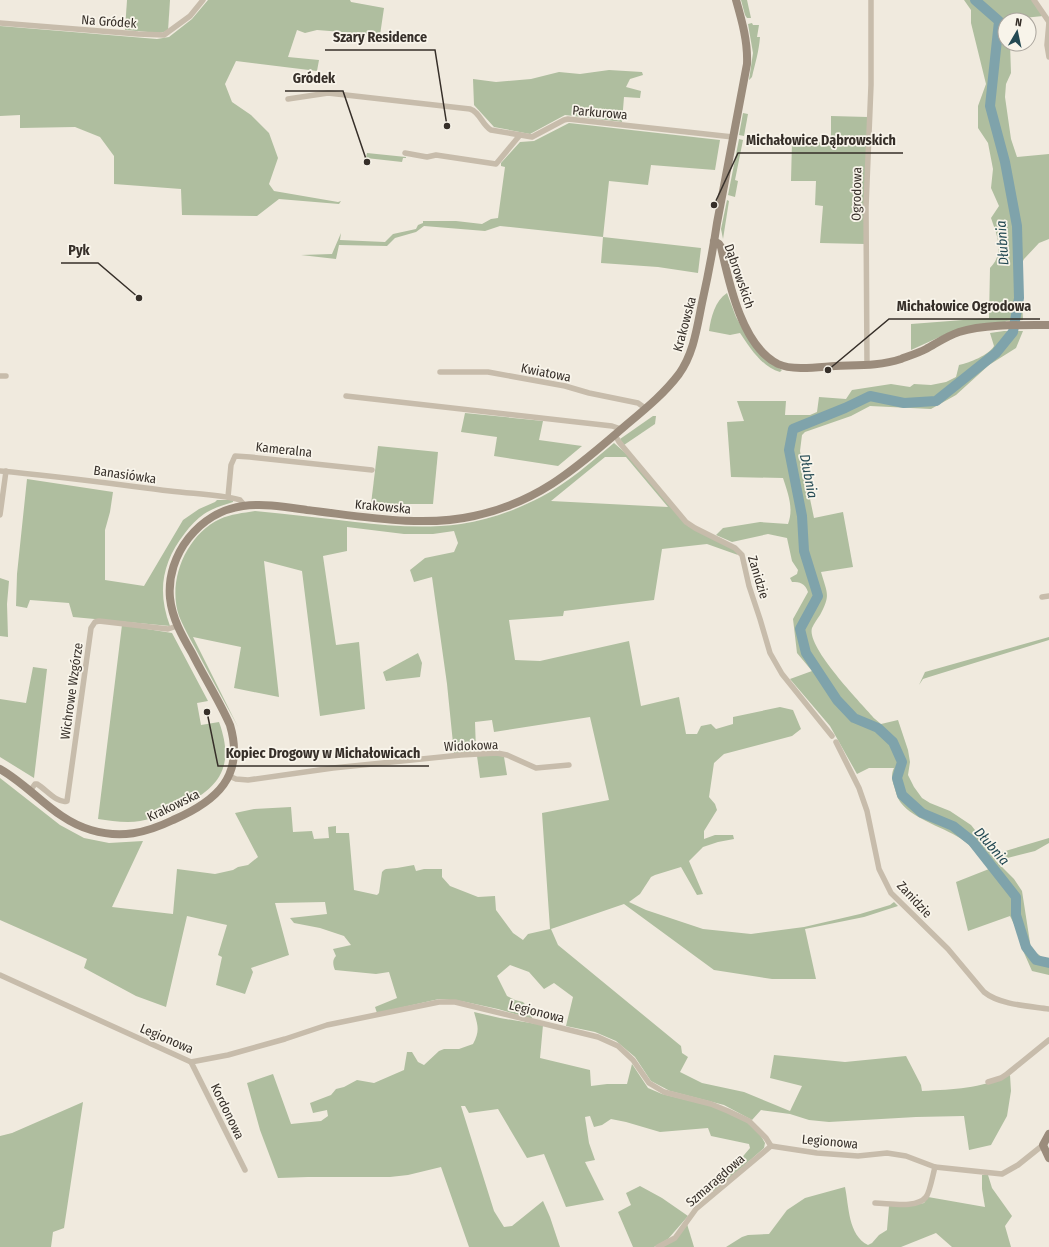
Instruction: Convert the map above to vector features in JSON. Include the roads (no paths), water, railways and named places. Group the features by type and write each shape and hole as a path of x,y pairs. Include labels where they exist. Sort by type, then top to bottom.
{"main road":[{"name":"Krakowska","path":"0,769 62,816 82,827 107,834 130,835 141,832 167,823 199,807 216,795 229,776 233,758 234,740 230,724 177,626 170,603 170,584 177,556 183,545 198,527 222,512 245,506 276,506 409,521 451,520 496,511 515,504 549,487 574,469 646,408 671,384 682,370 690,352 696,332 747,56 746,38 736,0"},
{"name":"Dąbrowskich","path":"714,241 721,247 732,294 737,308 756,345 768,357 778,364 789,367 813,368 888,363 926,349 959,332 1005,326 1049,325"},
{"path":"1049,1134 1043,1145 1049,1158"}],"street":[{"name":"Na Gródek","path":"0,23 164,35 190,16 203,0"},
{"name":"Ogrodowa","path":"867,364 866,207 871,85 871,0"},
{"path":"1034,0 1049,22 1047,46 1049,56"},
{"name":"Parkurowa","path":"288,99 328,93 470,109 476,112 489,129 532,137 568,119 733,137"},
{"path":"405,153 427,157 436,155 496,164 520,135"},
{"name":"Kwiatowa","path":"440,372 488,372 565,386 589,393 638,403 646,408"},
{"path":"346,396 612,426 618,432"},
{"name":"Zanidzie","path":"618,432 619,442 686,522 735,548 742,555 749,586 770,653 782,674 832,736"},
{"name":"Kameralna","path":"228,497 231,465 235,456 372,470"},
{"path":"0,515 3,471"},
{"name":"Banasiówka","path":"3,471 64,477 172,492 228,497 240,500 245,506"},
{"path":"1042,597 1049,596"},
{"name":"Wichrowe Wzgórze","path":"30,791 35,784 37,784 63,802 67,801 91,628 95,622 99,621 168,629 177,626"},
{"name":"Zanidzie","path":"836,742 859,788 867,811 879,869 892,893 948,949 984,992 991,998 1049,1009"},
{"name":"Widokowa","path":"229,776 248,780 333,768 461,755 497,753 507,755 536,768 569,765"},
{"name":"Legionowa","path":"0,975 191,1062 228,1055 285,1039 327,1025 439,1002 455,1002 598,1037 618,1046 633,1060 649,1083 664,1092 711,1104 749,1121 766,1138 771,1146 817,1153 858,1156 887,1153 906,1156 935,1167 1002,1174 1018,1165 1043,1145"},
{"path":"988,1082 1001,1078 1007,1074 1049,1040"},
{"name":"Kordonowa","path":"191,1062 245,1170"},
{"name":"Szmaragdowa","path":"658,1247 675,1238 696,1208 771,1146"},
{"path":"876,1203 913,1204 920,1202 926,1196 935,1167"}],"waterway":[{"name":"Dłubnia","path":"975,0 999,21 990,106 1005,162 1017,226 1019,298 1013,332 996,353 936,401 904,403 870,396 793,429 789,450 802,516 804,551 818,596 800,629 806,653 837,700 854,718 878,728 893,742 902,762 897,778 902,795 922,813 953,826 972,841 1016,897 1016,915 1026,947 1036,960 1049,963"}],"place":[{"name":"Szary Residence","path":"447,126"},
{"name":"Gródek","path":"367,162"},
{"name":"Michałowice Dąbrowskich","path":"714,205"},
{"name":"Pyk","path":"139,298"},
{"name":"Michałowice Ogrodowa","path":"828,370"},
{"name":"Kopiec Drogowy w Michałowicach","path":"207,712"}]}
